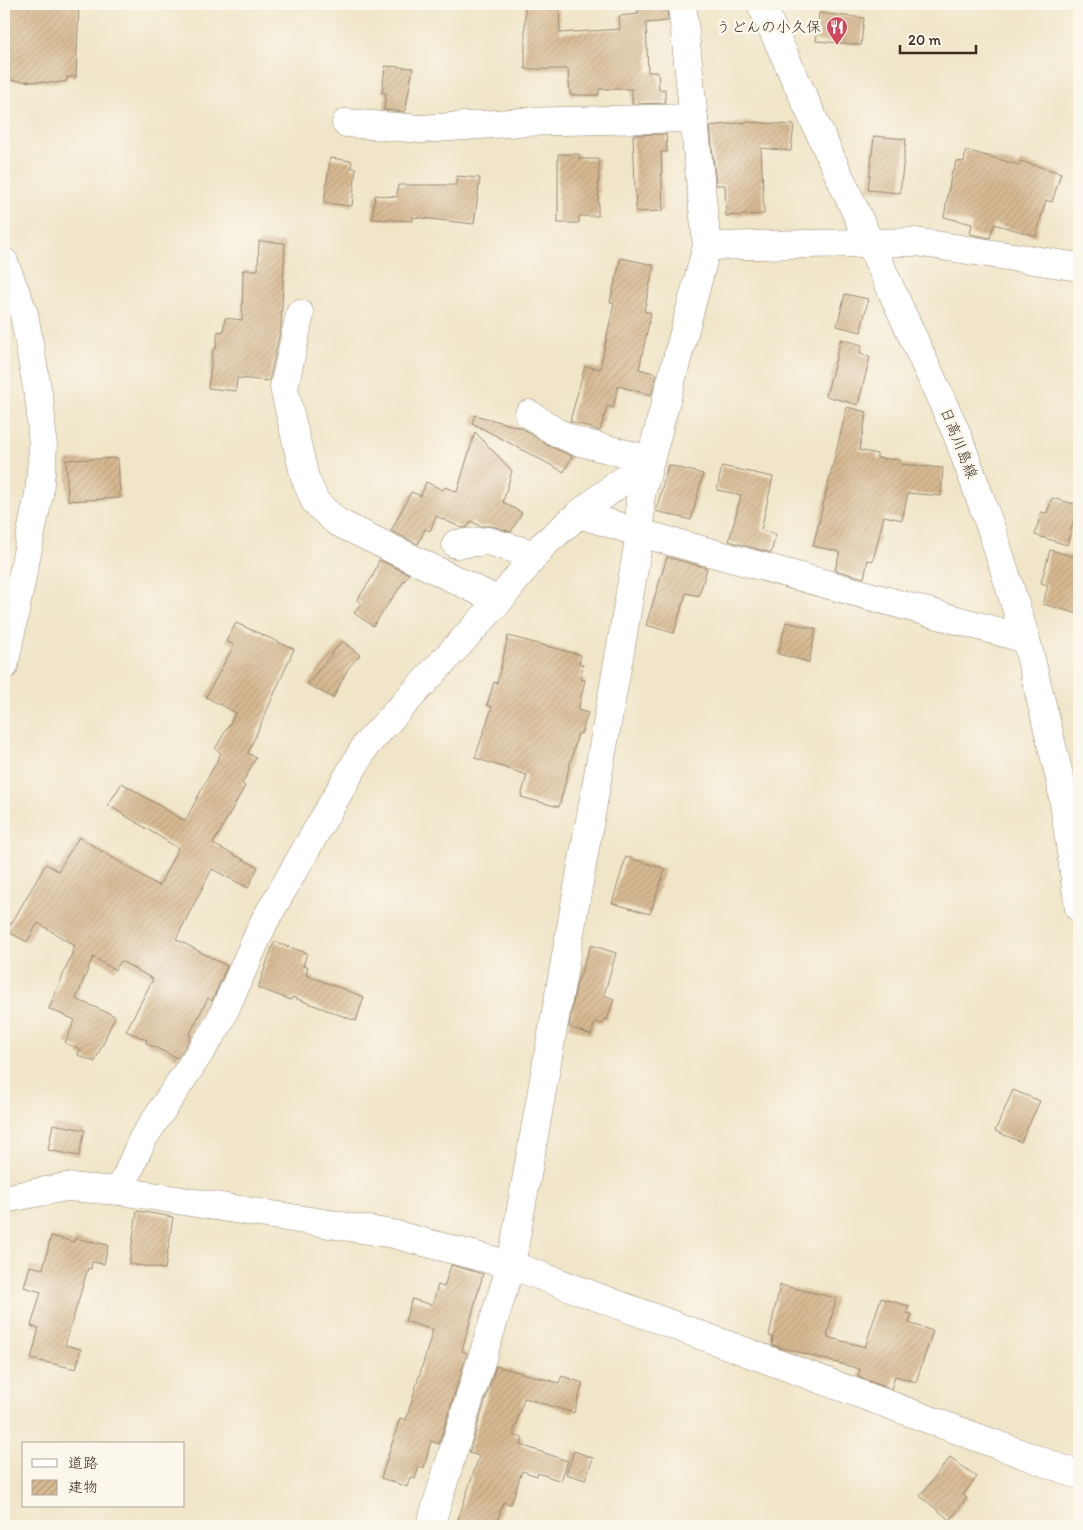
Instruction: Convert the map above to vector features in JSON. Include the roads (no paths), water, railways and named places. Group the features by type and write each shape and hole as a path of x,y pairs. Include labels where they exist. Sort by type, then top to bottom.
{"street":[{"path":"430,1526 511,1265 640,533 640,498 707,246 682,4"},
{"name":"日高川島線","path":"761,4 871,242 956,434 994,534 1026,638 1061,783 1079,908"},
{"path":"346,123 422,129 522,122 694,118"},
{"path":"707,246 916,242 1079,267"},
{"path":"4,262 24,314 40,405 43,448 39,494 4,666"},
{"path":"300,314 284,388 305,478 316,503 337,522 499,601"},
{"path":"529,414 556,432 576,441 650,460"},
{"path":"120,1191 142,1140 218,1025 264,922 366,745 499,601 543,545 650,460"},
{"path":"580,514 640,533 1026,638"},
{"path":"456,544 488,541 535,555"},
{"path":"4,1199 66,1188 120,1191 393,1234 511,1265 1079,1475"}],"place":[{"name":"うどんの小久保","path":"837,46"}]}
